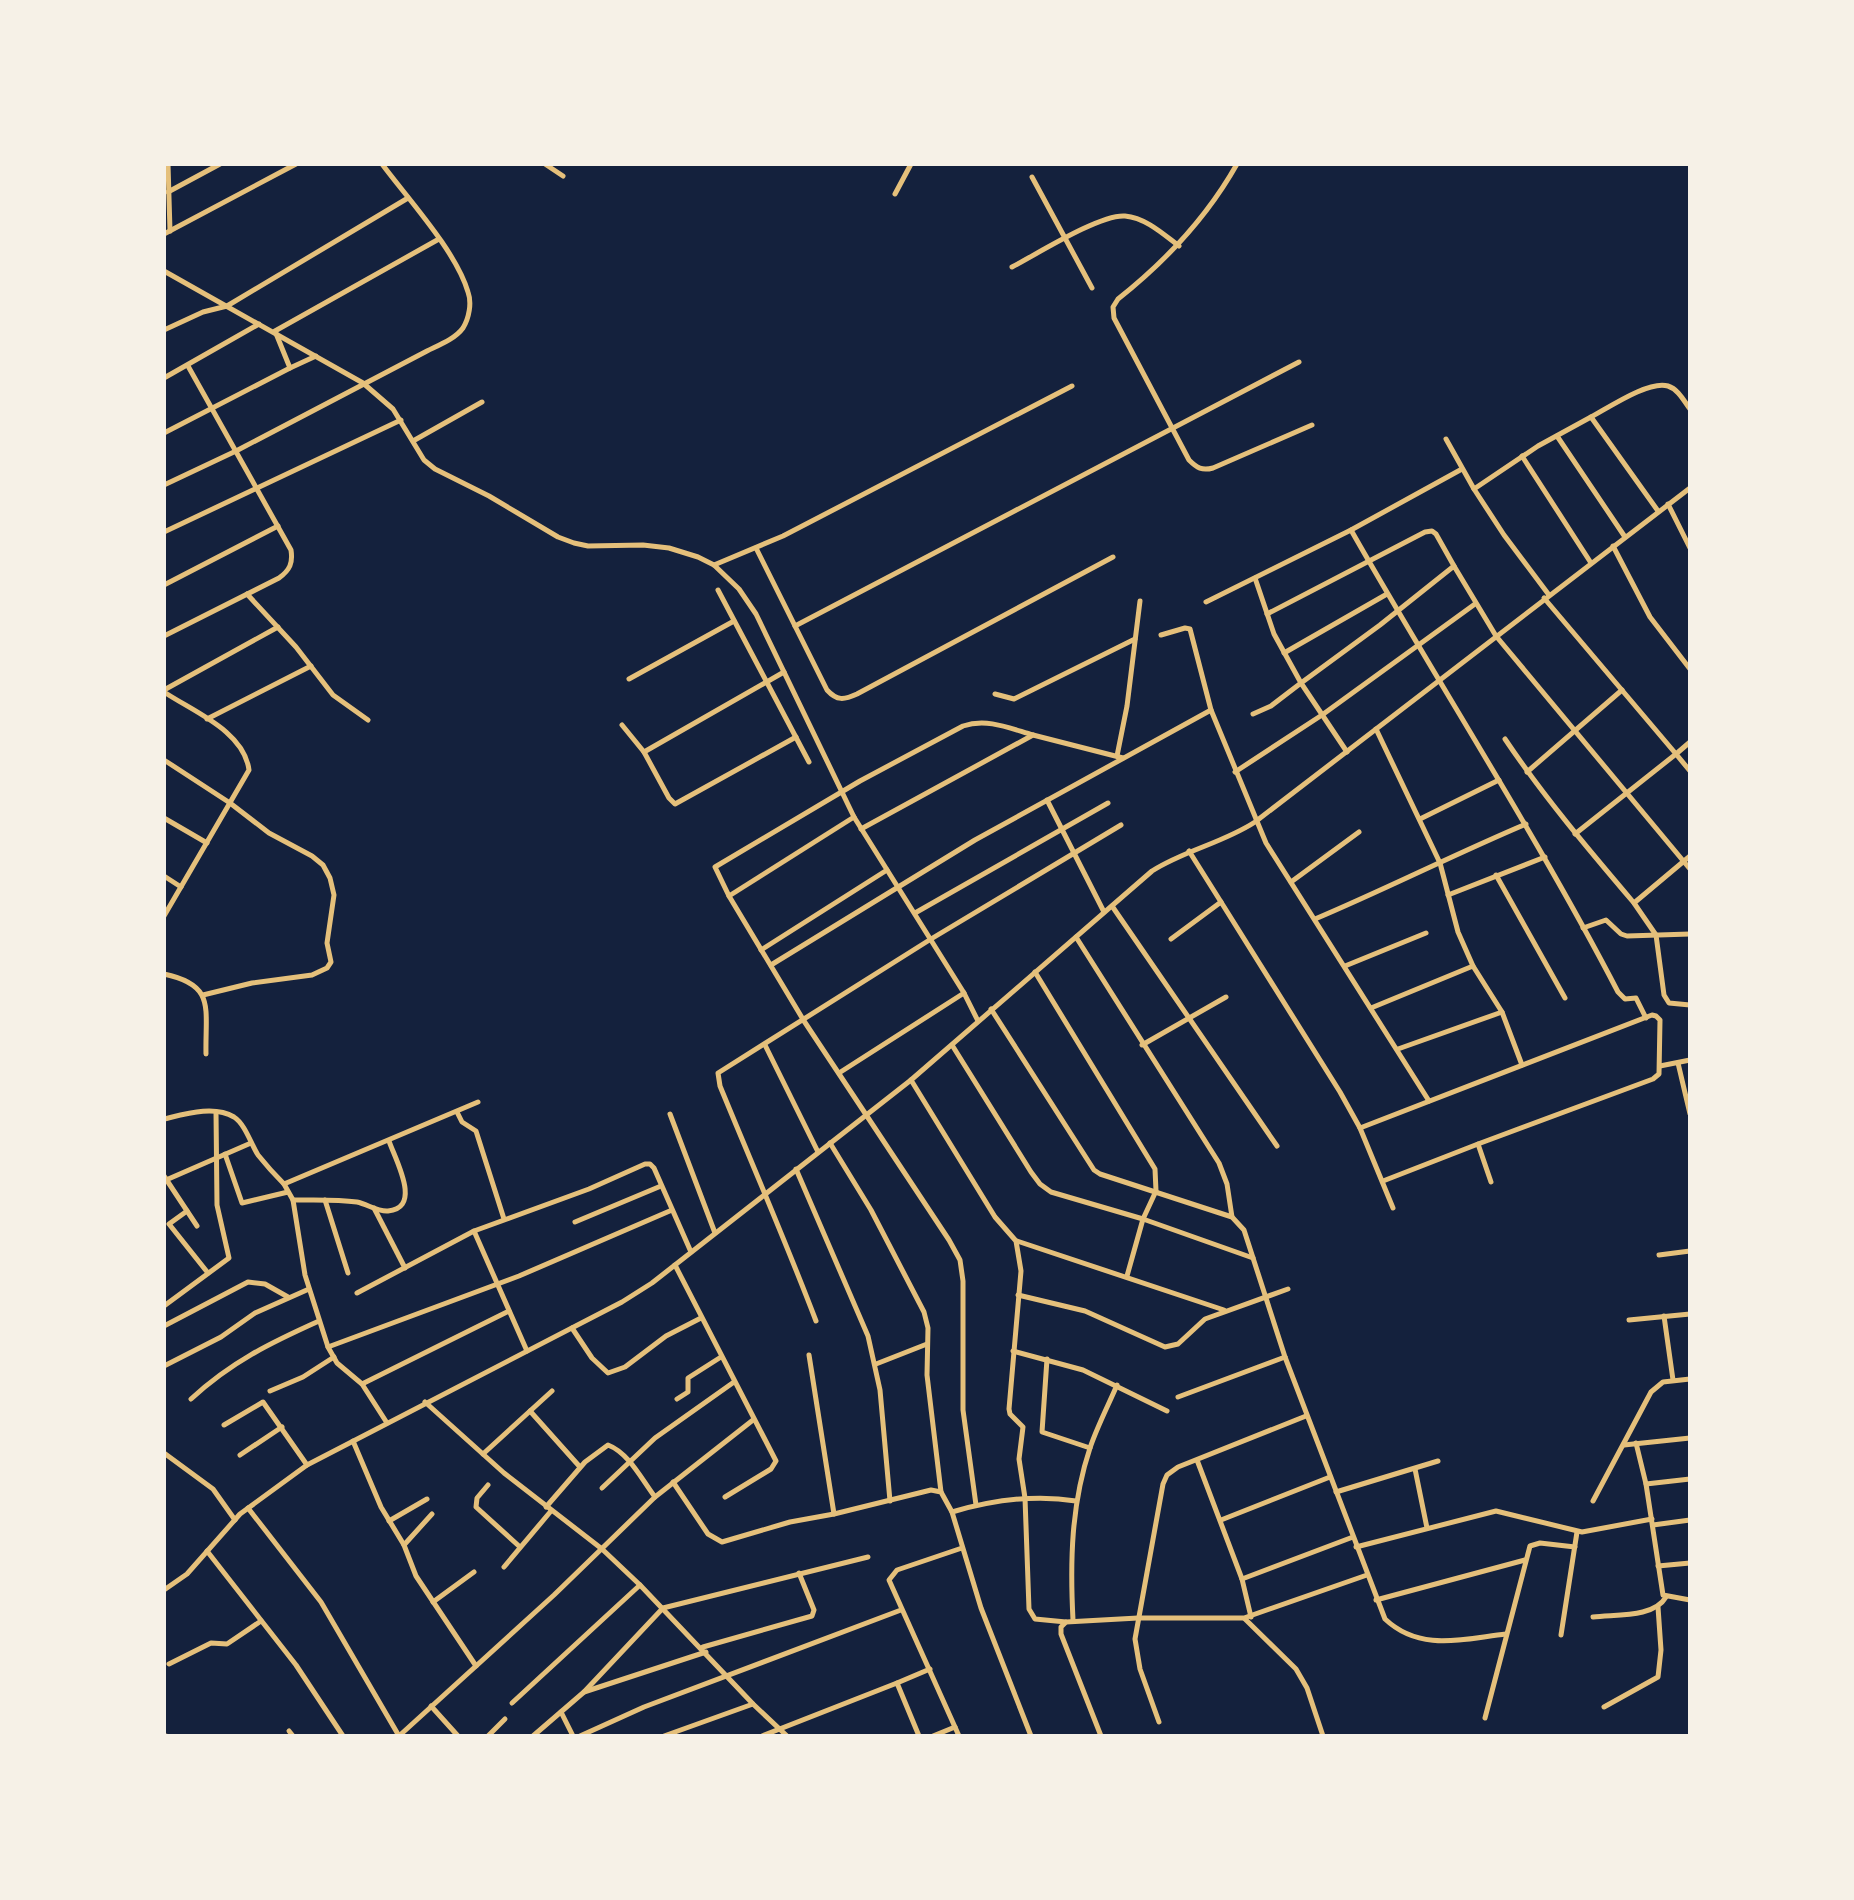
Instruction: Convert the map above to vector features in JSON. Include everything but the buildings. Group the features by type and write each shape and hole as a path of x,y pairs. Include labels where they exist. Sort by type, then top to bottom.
{"street":[{"path":"168,164 167,232 296,164"},
{"path":"168,192 220,164"},
{"path":"164,485 236,451 452,338 463,327 470,308 469,293 439,239 382,164"},
{"path":"545,164 563,176"},
{"path":"895,194 911,164"},
{"path":"1237,164 1179,246 1118,299 1113,307 1114,318 1189,460 1197,468 1205,470 1312,425"},
{"path":"1032,177 1092,288"},
{"path":"164,330 203,312 227,306 408,198"},
{"path":"1012,267 1103,219 1122,216 1140,220 1179,246"},
{"path":"275,331 439,239"},
{"path":"164,271 363,383 383,399 401,420 424,460 435,469 489,496 558,537 588,546 669,548 714,565 739,589 756,614 854,817 964,993 978,1021"},
{"path":"164,378 259,323"},
{"path":"275,331 290,368"},
{"path":"164,433 316,356"},
{"path":"795,626 1299,362"},
{"path":"164,636 279,578 291,566 291,550 188,366"},
{"path":"1474,489 1522,456 1642,390 1656,385 1667,386 1677,392 1690,409"},
{"path":"714,565 756,548 1072,386"},
{"path":"413,441 482,402"},
{"path":"1591,417 1658,511"},
{"path":"164,532 401,420"},
{"path":"1557,436 1625,537"},
{"path":"1446,439 1474,489 1547,597 1690,771"},
{"path":"1522,456 1591,563"},
{"path":"1206,602 1351,530 1462,469"},
{"path":"164,1590 187,1574 248,1508 307,1465 622,1302 675,1265 911,1080 1152,871 1189,851 1217,843 1255,822 1690,488"},
{"path":"1668,504 1690,548"},
{"path":"164,585 278,526"},
{"path":"1351,530 1397,612 1526,824 1618,992 1625,999 1636,998 1646,1018"},
{"path":"1267,614 1432,531 1496,636 1690,869"},
{"path":"1613,546 1650,617 1690,669"},
{"path":"756,548 827,690 834,697 847,698 1113,557"},
{"path":"1253,714 1271,706 1454,566"},
{"path":"1255,578 1284,653 1347,752"},
{"path":"718,590 809,762"},
{"path":"247,594 333,695 368,720"},
{"path":"1284,653 1387,594"},
{"path":"1120,757 1140,601"},
{"path":"1235,772 1322,715 1475,604"},
{"path":"629,679 734,621"},
{"path":"164,916 249,770 247,755 228,734 164,691 278,627"},
{"path":"1161,635 1190,629 1211,710 1255,822 1429,1101"},
{"path":"995,694 1014,699 1136,639"},
{"path":"206,720 311,666"},
{"path":"644,752 784,672"},
{"path":"1527,772 1622,690"},
{"path":"771,965 897,886 1120,757 1211,710"},
{"path":"976,1505 963,1410 963,1281 960,1260 804,1021 715,872 717,864 963,726 978,721 1120,757"},
{"path":"622,725 644,752 675,804 796,737"},
{"path":"1376,729 1440,863 1458,932 1473,966 1502,1012 1522,1065"},
{"path":"861,829 1033,735"},
{"path":"1505,739 1527,772 1634,903 1656,935 1664,995 1669,1003 1690,1005"},
{"path":"1575,834 1690,742"},
{"path":"164,760 269,833 312,856 323,865 334,895 327,943 331,962 327,968 312,975 252,983 203,995"},
{"path":"1420,819 1499,780"},
{"path":"1047,800 1104,912"},
{"path":"915,913 1108,803"},
{"path":"729,896 854,817"},
{"path":"164,818 207,843"},
{"path":"1315,919 1526,824"},
{"path":"816,1321 717,1079 722,1069 1121,825"},
{"path":"1291,882 1359,832"},
{"path":"1189,851 1360,1128 1393,1208"},
{"path":"1634,903 1690,856"},
{"path":"1448,895 1545,857"},
{"path":"761,950 887,870"},
{"path":"1496,875 1565,998"},
{"path":"164,876 181,887"},
{"path":"1171,939 1221,902"},
{"path":"1112,906 1277,1146"},
{"path":"1583,928 1606,920 1627,936 1690,934"},
{"path":"1345,966 1426,933"},
{"path":"1076,937 1219,1163 1227,1184 1232,1217"},
{"path":"1371,1008 1473,966"},
{"path":"1034,972 1152,1162 1157,1178 1156,1191 1143,1219 1127,1276"},
{"path":"164,974 194,982 203,995 206,1054"},
{"path":"839,1073 964,993"},
{"path":"1142,1045 1226,997"},
{"path":"991,1009 1088,1164 1100,1174 1232,1217 1244,1230 1306,1416 1381,1613 1392,1625 1426,1642 1506,1634"},
{"path":"1398,1049 1502,1012"},
{"path":"1360,1128 1646,1018 1656,1016 1660,1020 1660,1066 1659,1074 1653,1079 1383,1181"},
{"path":"765,1045 818,1152"},
{"path":"952,1045 1040,1184 1051,1192 1143,1219 1253,1258"},
{"path":"1660,1066 1690,1060"},
{"path":"1678,1063 1690,1114"},
{"path":"911,1080 995,1217 1016,1241 1020,1256 1009,1409 1023,1427 1019,1459 1025,1498 1031,1615 1039,1620 1069,1621 1248,1618 1367,1575"},
{"path":"284,1184 478,1102"},
{"path":"164,1119 189,1113 216,1112 238,1120 293,1200 309,1289 328,1347 362,1384 387,1423"},
{"path":"164,1306 229,1256 218,1220 216,1112"},
{"path":"457,1112 462,1122 478,1135 504,1219"},
{"path":"670,1114 715,1233"},
{"path":"293,1200 356,1202 390,1211 400,1207 406,1188 389,1141"},
{"path":"197,1226 165,1178 251,1143"},
{"path":"830,1143 871,1210 924,1312 928,1328 927,1375 941,1492 952,1512 1005,1673 1031,1736"},
{"path":"1478,1144 1491,1182"},
{"path":"225,1154 242,1203 288,1192"},
{"path":"357,1293 474,1231 589,1189 645,1164 654,1168 691,1252"},
{"path":"796,1169 856,1306 876,1364 890,1501"},
{"path":"575,1222 661,1186"},
{"path":"325,1200 348,1273"},
{"path":"374,1207 405,1268"},
{"path":"328,1347 428,1307 497,1284 672,1210"},
{"path":"187,1211 169,1224 208,1273"},
{"path":"474,1231 527,1351"},
{"path":"1016,1241 1225,1311"},
{"path":"1659,1255 1690,1251"},
{"path":"675,1265 753,1420 774,1454 776,1464 725,1497"},
{"path":"164,1326 248,1282 265,1284 289,1298"},
{"path":"164,1366 221,1337 255,1313 309,1289"},
{"path":"1018,1295 1085,1311 1165,1347 1178,1344 1195,1325 1288,1289"},
{"path":"362,1384 509,1311"},
{"path":"1629,1320 1690,1314"},
{"path":"1664,1316 1673,1380"},
{"path":"572,1328 592,1358 608,1373 625,1367 666,1336 701,1318"},
{"path":"191,1399 215,1376 240,1359 319,1321"},
{"path":"876,1364 927,1344"},
{"path":"1013,1351 1083,1370 1167,1411"},
{"path":"809,1355 834,1514"},
{"path":"270,1391 303,1377 334,1357"},
{"path":"677,1399 688,1392 688,1378 721,1357"},
{"path":"1178,1397 1285,1357"},
{"path":"1047,1359 1042,1432 1090,1448"},
{"path":"1593,1501 1651,1392 1663,1382 1690,1379"},
{"path":"602,1488 655,1438 734,1382"},
{"path":"1069,1621 1070,1562 1076,1501 1090,1448 1117,1385"},
{"path":"483,1454 552,1391"},
{"path":"224,1425 261,1402 268,1406 307,1465"},
{"path":"425,1402 548,1509 602,1549 787,1736"},
{"path":"530,1411 580,1467"},
{"path":"1159,1722 1137,1654 1138,1618 1167,1475 1306,1416"},
{"path":"248,1508 321,1602 399,1736 655,1497 753,1420"},
{"path":"240,1455 282,1427"},
{"path":"1624,1445 1690,1438"},
{"path":"353,1441 416,1576 476,1666"},
{"path":"1636,1443 1653,1522 1661,1589 1666,1597"},
{"path":"504,1567 580,1467 606,1445 615,1448 629,1461 655,1497"},
{"path":"164,1453 213,1489 235,1520"},
{"path":"1197,1460 1242,1579 1248,1618 1296,1669 1307,1688 1323,1736"},
{"path":"1336,1492 1438,1461"},
{"path":"1415,1469 1427,1528"},
{"path":"1221,1520 1330,1477"},
{"path":"1646,1484 1690,1479"},
{"path":"673,1482 708,1534 722,1542 790,1522 931,1490 941,1492"},
{"path":"488,1485 477,1498 476,1507 520,1547"},
{"path":"952,1512 1025,1498 1076,1501"},
{"path":"389,1521 427,1499"},
{"path":"1356,1547 1496,1511 1577,1532 1690,1520"},
{"path":"404,1545 432,1514"},
{"path":"1561,1635 1577,1532"},
{"path":"1242,1579 1353,1537"},
{"path":"1485,1718 1525,1560 1533,1543 1575,1547"},
{"path":"959,1736 889,1580 897,1570 962,1548"},
{"path":"207,1551 302,1674 343,1736"},
{"path":"533,1736 584,1692 663,1608 868,1557"},
{"path":"1376,1600 1525,1560"},
{"path":"1658,1566 1690,1563"},
{"path":"433,1602 474,1572"},
{"path":"584,1692 812,1616 814,1610 799,1573"},
{"path":"512,1703 640,1585"},
{"path":"1666,1597 1690,1600"},
{"path":"1593,1617 1658,1607 1666,1597"},
{"path":"1604,1707 1658,1677 1661,1650 1658,1607"},
{"path":"580,1736 630,1713 901,1610"},
{"path":"169,1664 211,1643 227,1644 261,1621"},
{"path":"1069,1621 1061,1627 1061,1634 1101,1736"},
{"path":"762,1736 930,1669"},
{"path":"897,1683 919,1736"},
{"path":"664,1736 753,1704"},
{"path":"431,1706 458,1736"},
{"path":"561,1712 573,1736"},
{"path":"488,1736 505,1719"},
{"path":"933,1736 955,1727"}]}
